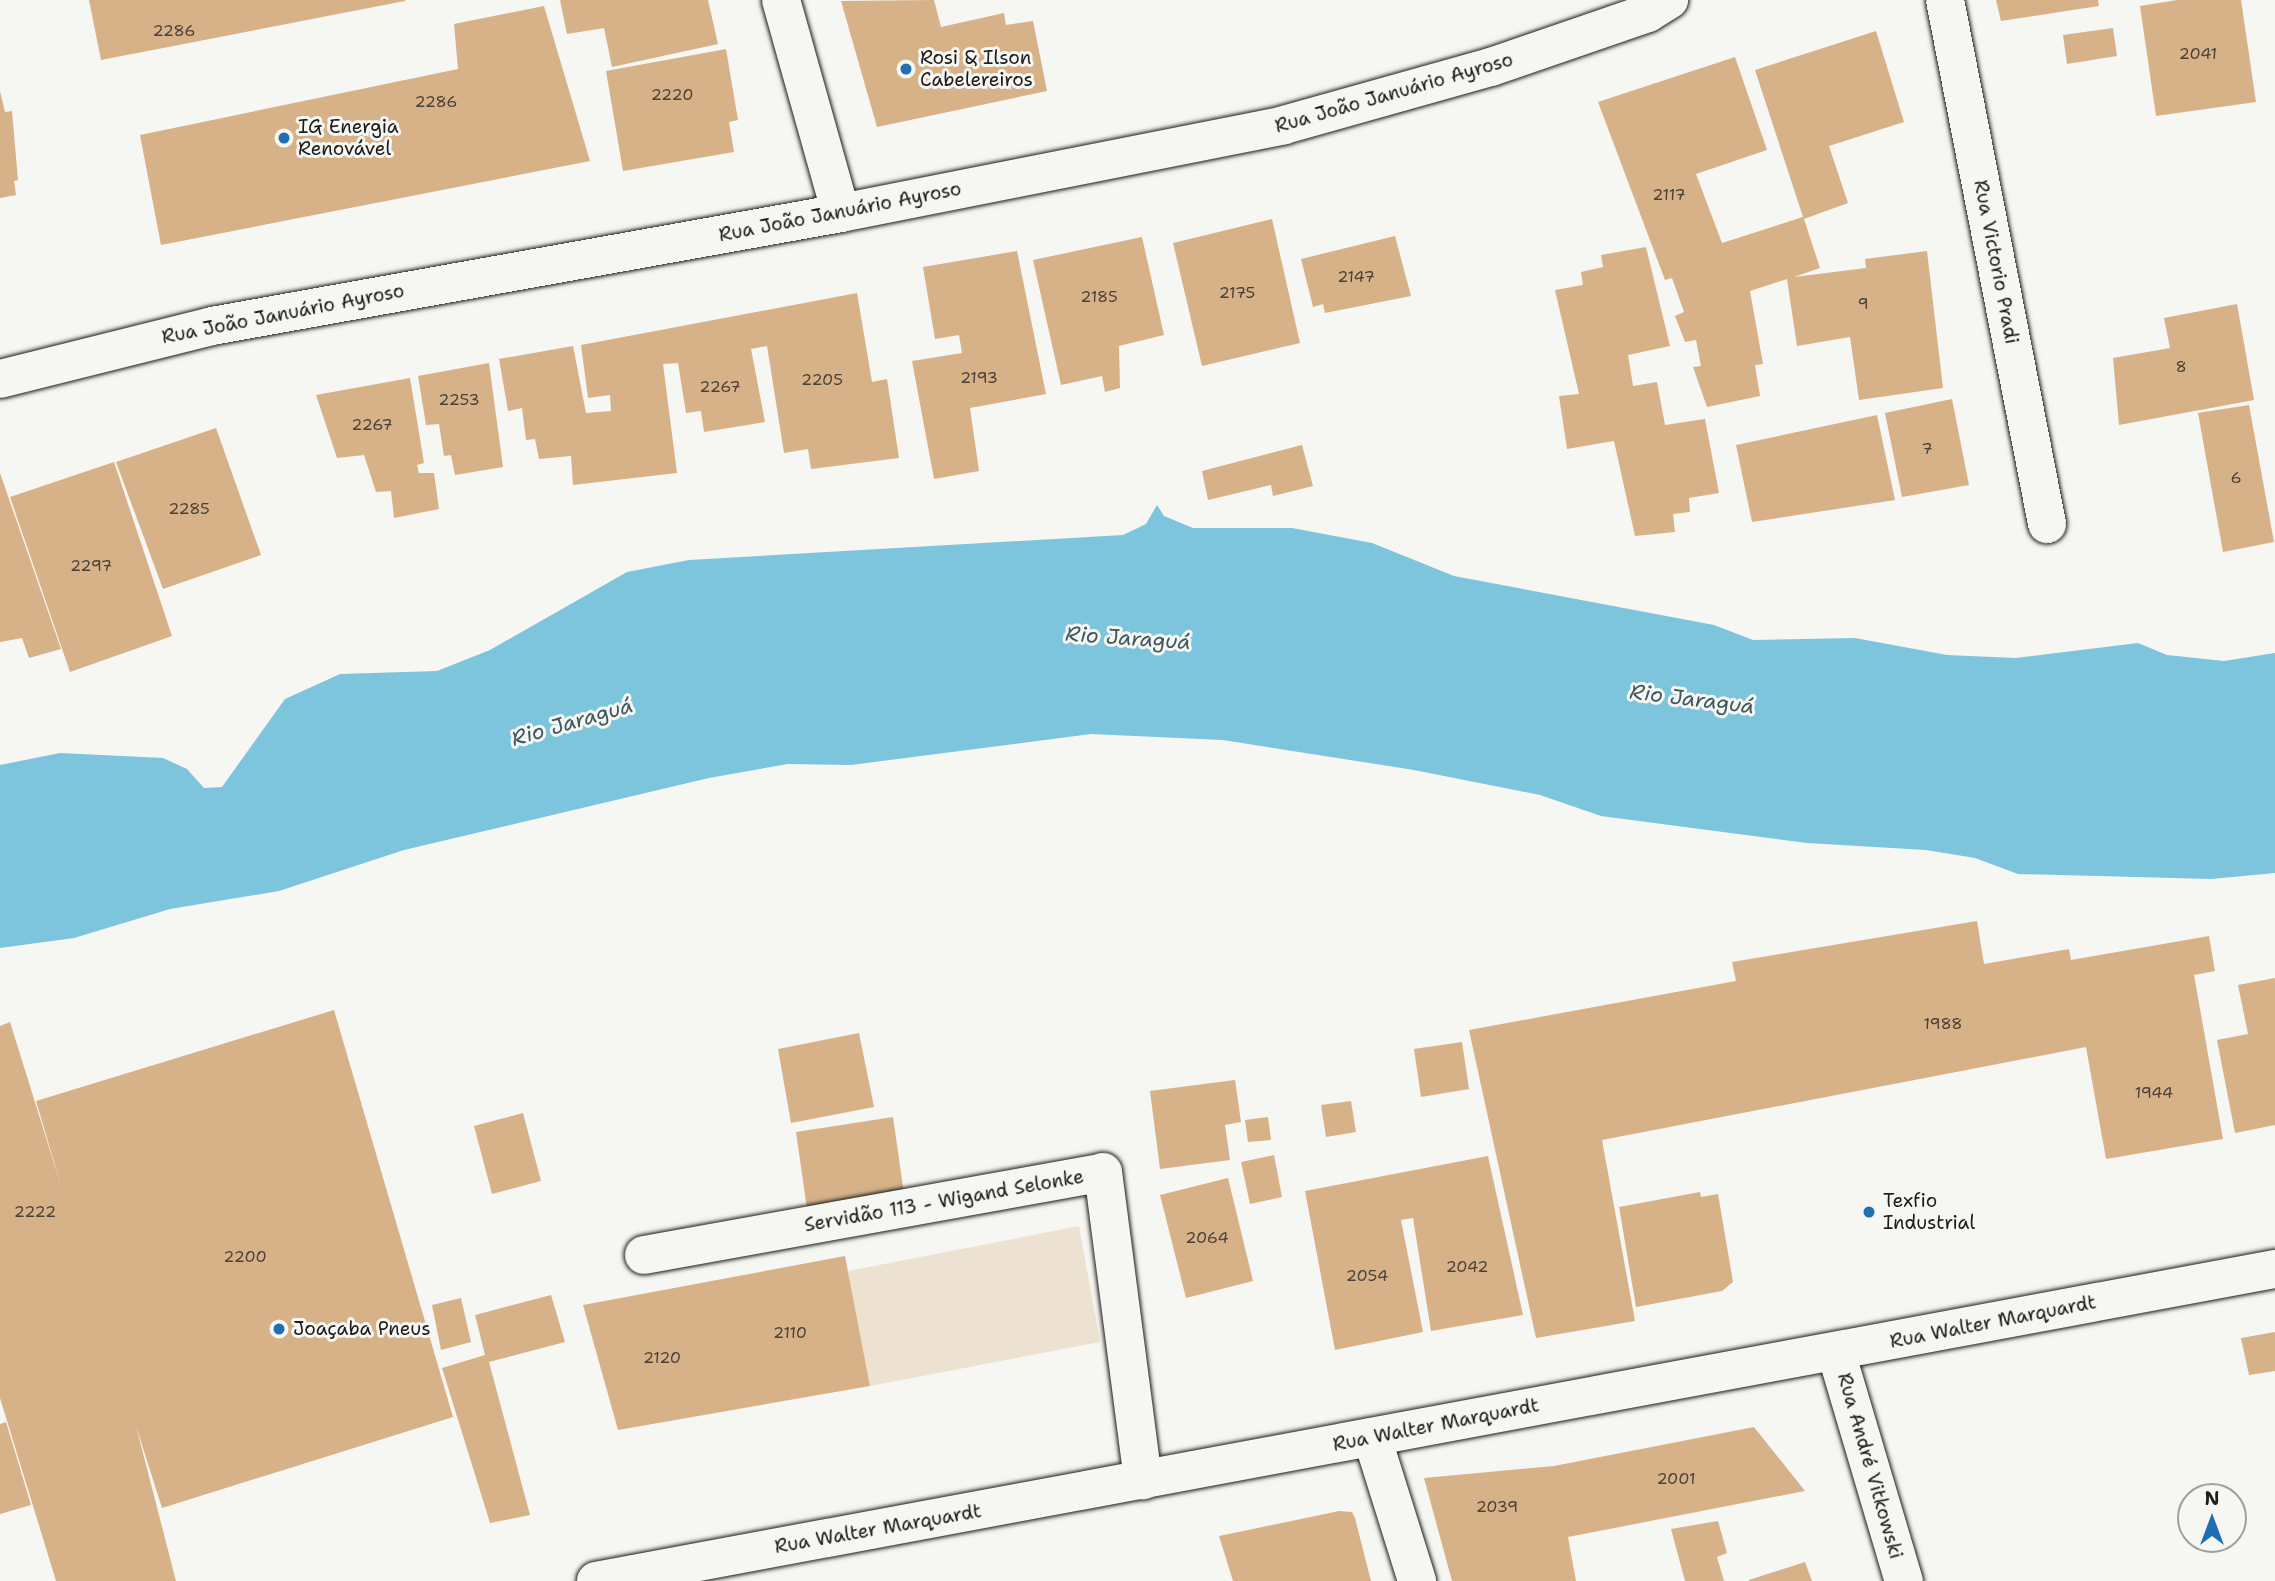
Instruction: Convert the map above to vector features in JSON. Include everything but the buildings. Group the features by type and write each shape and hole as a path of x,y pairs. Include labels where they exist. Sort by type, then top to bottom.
{"main road":[{"path":"781,0 841,212"},
{"name":"Rua João Januário Ayroso","path":"0,379 212,326 841,212 1284,125 1491,68 1648,13 1669,0"},
{"name":"Rua Victorio Pradi","path":"1945,0 2047,524"},
{"name":"Servidão 113 - Wigand Selonke","path":"644,1255 1103,1172 1143,1480"},
{"name":"Rua Walter Marquardt","path":"596,1581 2275,1269"},
{"name":"Rua André Vitkowski","path":"1836,1352 1904,1581"},
{"path":"1372,1437 1417,1581"}],"shaded area":[{"path":"1079,1226 1100,1342 870,1386 848,1271"}],"water":[{"name":"Rio Jaraguá","path":"1157,505 1164,516 1193,528 1292,528 1372,543 1454,576 1714,625 1753,640 1855,638 1947,655 2016,658 2138,643 2167,655 2224,661 2275,653 2275,873 2211,879 2018,874 1975,858 1926,850 1807,843 1601,816 1540,795 1414,770 1223,740 1091,734 851,765 788,764 709,778 404,850 279,891 170,909 74,938 0,948 0,765 60,753 163,758 187,769 204,788 222,787 285,699 340,674 437,671 490,650 627,572 689,560 1123,535 1146,524"}],"place":[{"name":"Rosi & Ilson Cabelereiros","path":"906,69"},
{"name":"IG Energia Renovável","path":"284,138"},
{"name":"Texfio Industrial","path":"1869,1212"},
{"name":"Joaçaba Pneus","path":"279,1329"}]}
